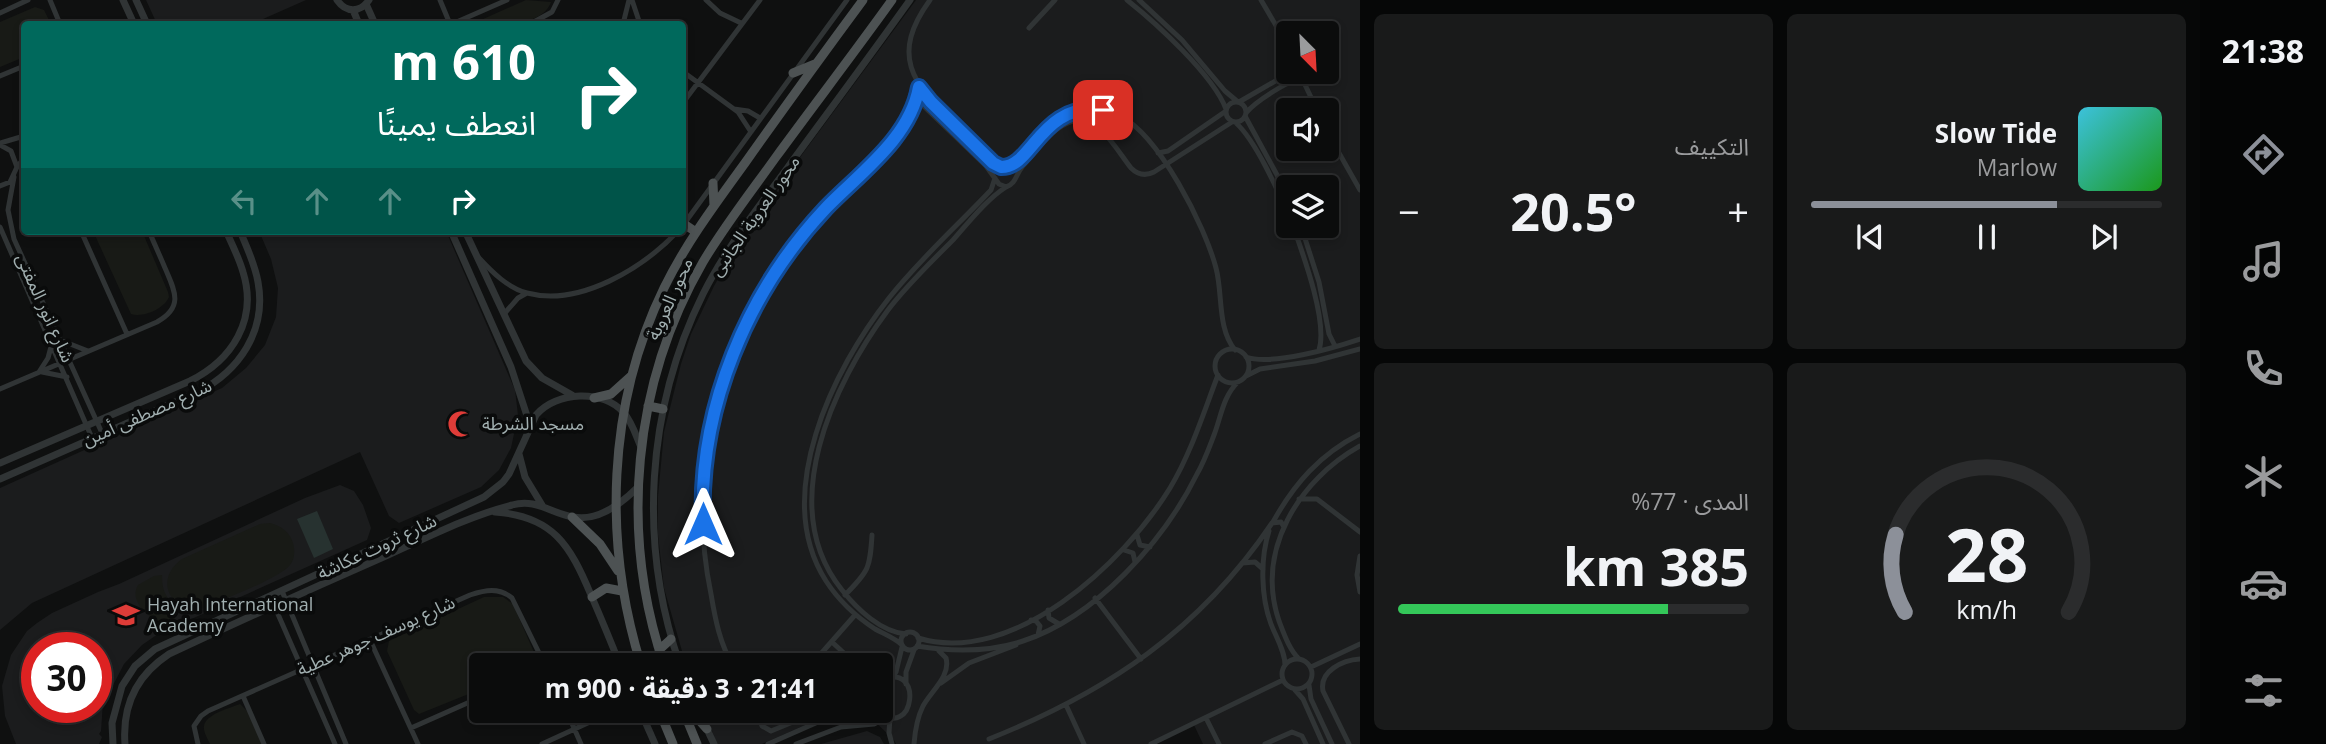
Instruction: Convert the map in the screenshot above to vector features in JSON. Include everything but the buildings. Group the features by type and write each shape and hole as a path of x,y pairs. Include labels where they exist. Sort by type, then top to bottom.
{"main road":[{"path":"850,18 853,0"},
{"name":"محور العروبة","path":"638,653 622,591 616,507 617,461 632,375 650,320 663,289 696,232 863,0"},
{"name":"محور العروبة","path":"660,653 643,581 638,534 638,487 648,406 667,339 702,263 733,216 892,0"},
{"path":"793,73 816,64"},
{"path":"713,183 714,206"},
{"path":"686,229 696,232"},
{"path":"594,398 611,394 632,375"},
{"path":"648,406 663,408"},
{"path":"572,517 600,544 621,577"},
{"path":"592,597 606,588 622,591"},
{"path":"659,650 671,639"},
{"path":"664,723 673,744"},
{"path":"689,723 698,744"},
{"path":"702,723 707,729"}],"street":[{"path":"0,13 28,0"},
{"path":"50,0 59,21"},
{"path":"123,0 133,21"},
{"path":"136,0 146,21"},
{"path":"337,0 344,7 353,10 368,2 374,21"},
{"path":"440,0 450,21"},
{"path":"458,21 507,0"},
{"path":"536,21 552,12 558,0"},
{"path":"625,21 631,0"},
{"path":"631,0 639,21"},
{"path":"706,0 720,13 741,23"},
{"path":"686,99 760,0"},
{"path":"686,220 847,0"},
{"name":"محور العروبة الجانبى","path":"676,653 659,584 653,527 655,467 663,408 680,349 703,293 734,241 910,0"},
{"path":"930,0 916,20 910,41 911,66 919,87 993,163 1001,167 1014,165 1054,121 1069,113 1086,109 1106,111 1127,120 1166,164 1189,201 1209,247 1219,284 1224,327 1235,350 1246,357 1265,359 1319,350 1360,339"},
{"path":"1029,28 1055,0"},
{"path":"1127,0 1191,62 1220,96 1226,116 1245,133 1276,190"},
{"path":"1139,0 1182,40 1225,91 1245,108 1246,115 1278,175"},
{"path":"1261,0 1276,26"},
{"path":"353,10 358,21"},
{"path":"0,76 21,67"},
{"path":"686,73 734,109 746,121 751,132"},
{"path":"1156,152 1168,151 1226,110 1229,104 1238,102 1276,80"},
{"path":"1235,350 1224,351 1217,359 1218,375 1184,463 1162,501 1124,550 1094,578 1048,610 989,638 971,643 944,644 918,638 913,633 895,632 879,624 837,590 818,549 812,523 813,478 821,440 841,391 889,309 1006,187 1013,184 1020,169 1062,124 1083,120 1098,127 1131,168 1138,173 1150,173 1234,122 1242,121 1255,104 1288,84"},
{"path":"727,653 713,607 703,533 705,465 722,385 757,303 786,257 814,221 889,143 910,114 917,100 919,87"},
{"path":"911,94 986,166 999,184 1006,187"},
{"path":"734,109 748,111 760,118"},
{"path":"0,144 21,137"},
{"path":"0,144 11,151 17,167"},
{"path":"1339,153 1360,190"},
{"path":"17,167 21,162"},
{"name":"شارع انور المفتى","path":"17,167 8,210 11,229 102,433"},
{"path":"0,187 14,177"},
{"path":"996,178 991,190 889,298 856,346 834,388 812,449 804,509 811,550 822,574 855,615 908,650 916,648 965,651 1022,642"},
{"name":"شارع انور المفتى","path":"0,227 92,438"},
{"path":"83,235 127,334"},
{"path":"0,388 165,317 175,304 174,289 151,235"},
{"name":"شارع مصطفى أمين","path":"0,463 205,374 227,354 240,333 247,295 244,272 228,235"},
{"name":"شارع مصطفى أمين","path":"0,479 213,384 225,376 252,338 260,305 256,269 242,235"},
{"path":"454,235 511,367 530,425"},
{"path":"467,235 520,352 534,370 552,385 573,395 610,402 624,412 641,447"},
{"path":"474,253 496,275 527,293 564,295 596,285 646,261 673,235"},
{"path":"1296,238 1315,302 1321,338 1319,350"},
{"path":"1305,238 1319,282 1329,334 1335,346"},
{"path":"503,315 518,298 527,293"},
{"path":"60,340 88,351"},
{"path":"39,372 48,358 51,343"},
{"path":"936,688 962,667 1059,624 1095,598 1150,547 1193,484 1212,442 1226,398 1238,382 1260,369 1315,361 1360,349"},
{"path":"1246,357 1249,364 1246,376"},
{"path":"39,372 54,373 67,378"},
{"path":"1218,375 1227,382 1238,382"},
{"path":"834,388 841,391"},
{"name":"شارع ثروت عكاشة","path":"113,744 117,698 135,666 155,649 484,497 503,482 530,425 542,407 573,395"},
{"path":"989,739 1066,705 1142,659 1200,610 1242,563 1310,469 1333,450 1360,434"},
{"path":"1298,659 1281,626 1273,597 1274,560 1284,527 1299,499 1332,463 1360,446"},
{"path":"519,453 525,477 542,505"},
{"path":"1312,482 1317,499 1360,532"},
{"path":"572,517 594,516 616,507 638,487"},
{"path":"1299,499 1317,499"},
{"name":"شارع ثروت عكاشة","path":"125,744 128,704 139,681 162,658 274,605 491,512 525,502 542,505 572,517"},
{"path":"1279,510 1283,515 1290,514"},
{"path":"491,512 524,516 560,538 574,556 615,653"},
{"path":"1272,523 1281,522 1284,527"},
{"path":"1272,523 1267,537 1264,570 1267,610 1285,665"},
{"path":"845,595 866,573 870,563 872,535"},
{"path":"1137,535 1140,545 1150,547"},
{"path":"1124,550 1133,552 1135,562"},
{"path":"1360,556 1357,575 1360,592"},
{"path":"1242,563 1255,562 1264,570"},
{"name":"شارع يوسف جوهر عطية","path":"198,744 194,726 201,716 470,595 488,590 506,592 516,603 539,653"},
{"path":"282,591 346,744"},
{"path":"271,596 335,744"},
{"path":"1095,598 1142,659"},
{"path":"1048,610 1049,618 1059,624"},
{"path":"823,653 855,615"},
{"path":"1031,620 1037,621 1040,626 1038,635"},
{"path":"198,628 208,636"},
{"path":"198,628 199,640"},
{"path":"893,675 896,672 902,638 906,634"},
{"path":"906,684 906,672 918,638"},
{"path":"370,640 418,744"},
{"path":"833,643 844,653"},
{"path":"1311,667 1360,644"},
{"path":"914,744 919,715 947,666 946,658 936,649"},
{"path":"1349,744 1322,683 1330,670 1360,659"},
{"path":"1324,744 1304,702 1283,680 1282,671 1291,660 1306,661 1311,667 1311,699 1332,744"},
{"path":"893,679 906,684 911,693 911,704 905,713 893,716"},
{"path":"1151,744 1283,680"},
{"path":"1295,690 1309,685"},
{"path":"243,696 264,744"},
{"path":"411,728 469,702"},
{"path":"1066,705 1084,744"},
{"path":"1206,718 1219,744"},
{"path":"572,723 582,744"},
{"path":"542,744 588,723"},
{"path":"646,723 655,744"},
{"path":"704,723 714,744"},
{"path":"761,723 771,731 790,723"},
{"path":"768,744 816,723"},
{"path":"796,744 841,727 876,723"},
{"path":"889,723 892,744"},
{"path":"1265,744 1292,732 1302,736 1306,744"}],"shaded area":[{"path":"146,0 306,0 259,21 156,21"},
{"path":"526,0 551,2 538,17 528,21 479,21"},
{"path":"916,0 1360,0 1360,744 1203,744 1194,725 1152,744 896,744 876,723 893,723 893,653 683,653 664,588 658,535 658,496 664,432 691,334 732,255"},
{"path":"35,7 44,10 50,21 21,21 21,58 0,67 0,22"},
{"path":"95,235 144,235 169,297 158,309 147,314 131,314"},
{"path":"261,235 448,235 515,390 518,415 511,448 499,470 481,487 399,523 389,516 360,452 32,603 0,630 0,488 222,388 246,368 265,345 276,317 278,288 271,259"},
{"name":"Hayah International Academy","path":"340,485 354,491 363,505 371,528 367,540 158,634 142,645 124,664 112,687 112,632 26,632 52,613 305,498"},
{"path":"317,511 333,549 314,558 297,519"},
{"path":"270,523 284,530 293,543 293,560 284,571 201,609 181,605 174,599 167,584 173,567 182,559 260,524"},
{"path":"162,575 165,592 176,613 174,621 165,625 147,614 136,598 138,585 154,576"},
{"path":"484,597 503,597 513,604 534,653 469,653 469,694 419,714 414,710 387,651 389,641"},
{"name":"Hayah International Academy","path":"21,640 21,723 102,723 99,734 102,737 99,744 16,744 5,716 2,686 11,655"},
{"path":"240,704 248,712 262,744 210,744 204,731 209,718"},
{"path":"709,723 810,723 762,744 717,744"},
{"path":"867,731 880,737 884,744 821,744"}],"place":[{"name":"مسجد الشرطة","path":"461,424"},
{"name":"Hayah International Academy","path":"126,615"}],"route":[{"path":"703,524 703,489 709,437 722,385 743,331 771,279 803,235 904,124 917,100 919,87 993,163 1001,167 1014,165 1047,127 1061,117 1077,110 1103,110"}]}
